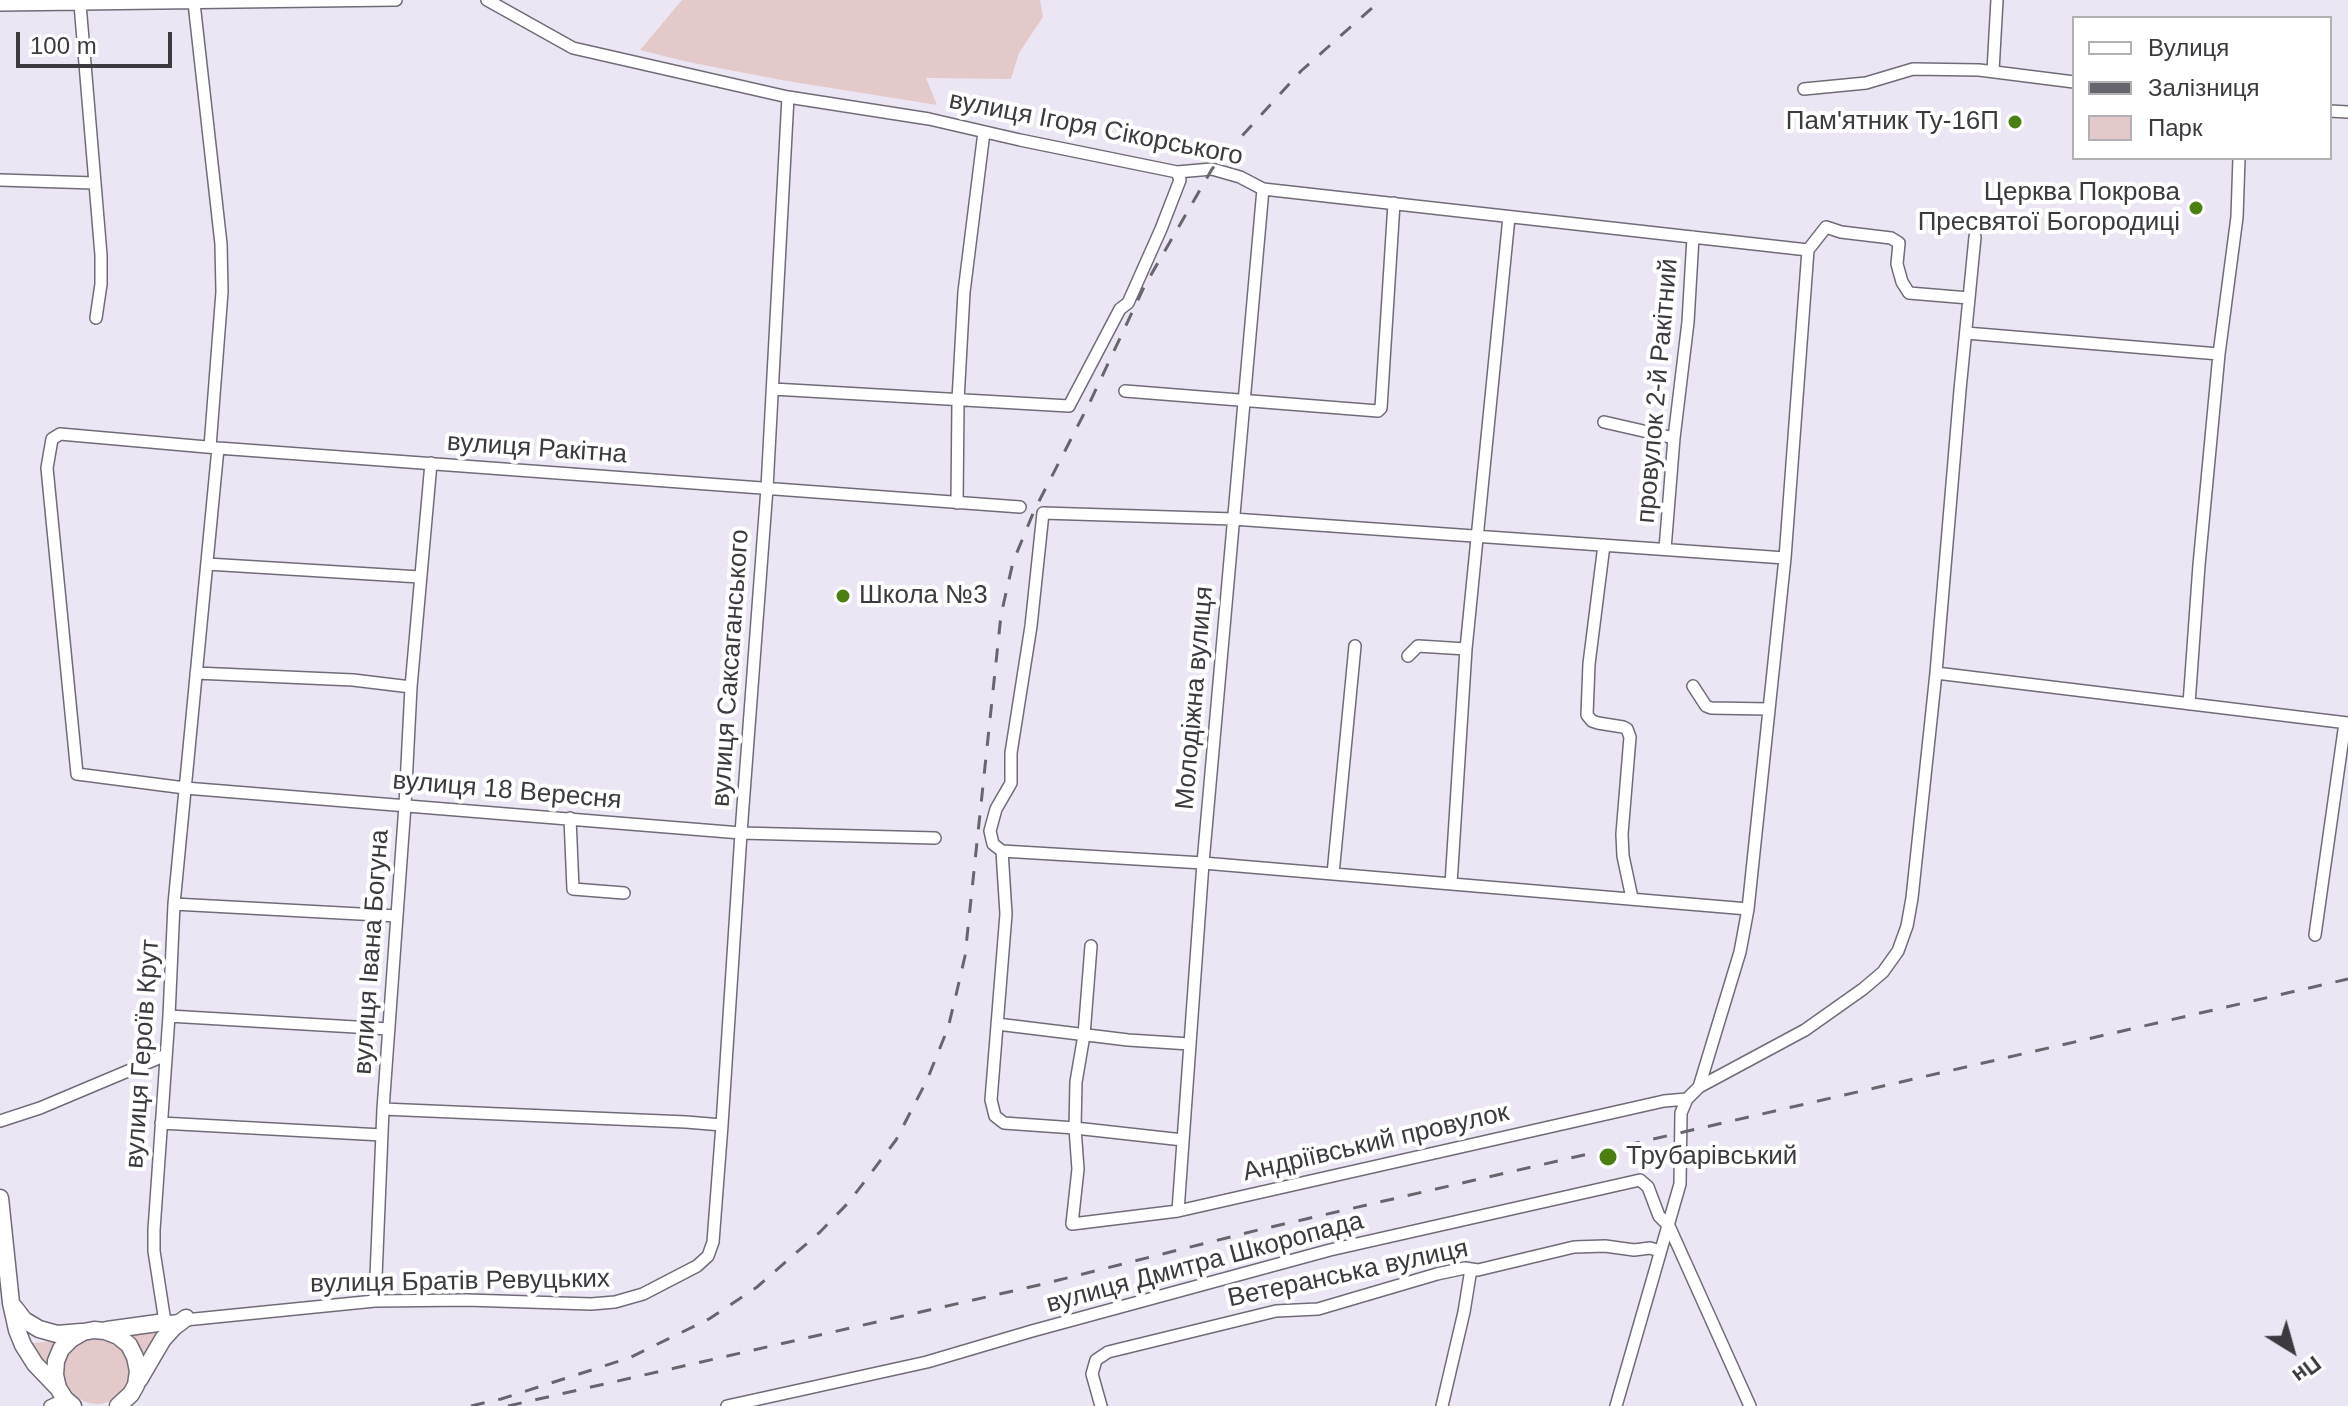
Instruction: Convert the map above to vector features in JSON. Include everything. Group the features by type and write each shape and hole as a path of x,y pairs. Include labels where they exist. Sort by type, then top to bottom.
{"main road":[{"path":"0,1198 11,1303 23,1345 62,1400"},
{"path":"11,1303 24,1320 39,1329 57,1334 165,1322"},
{"path":"121,1405 163,1339 186,1318"},
{"path":"105,1331 129,1345 138,1371 136,1385"},
{"path":"62,1400 55,1375 56,1361 61,1349 83,1332"}],"street":[{"path":"0,5 396,0"},
{"name":"вулиця Ігоря Сікорського","path":"487,0 573,48 788,97 929,119 1177,172 1212,169 1240,177 1263,189 1808,250"},
{"path":"1993,71 1997,0"},
{"name":"вулиця Героїв Крут","path":"165,1322 154,1251 161,1123 174,904 207,564 222,292 221,244 194,3"},
{"path":"80,4 101,255 96,318"},
{"path":"1804,89 1866,83 1913,69 1993,71 2072,82"},
{"name":"вулиця Саксаганського","path":"713,1242 767,488 788,97"},
{"path":"957,503 958,400 964,292 984,132"},
{"path":"2189,704 2219,354 2237,217 2239,160"},
{"path":"773,389 1069,406 1120,309 1128,303 1180,180 1177,172"},
{"path":"0,180 94,183"},
{"name":"Молодіжна вулиця","path":"1178,1211 1203,863 1263,189"},
{"path":"1125,391 1378,411 1381,408 1394,203"},
{"path":"1451,884 1466,649 1509,217"},
{"path":"1699,1087 1740,952 1748,909 1785,558 1808,250 1826,227 1841,232 1891,238 1899,243 1897,264 1909,293 1969,298"},
{"name":"провулок 2-й Ракітний","path":"1665,549 1688,322 1693,237"},
{"path":"1616,1406 1680,1184 1681,1113 1687,1099 1699,1087 1805,1030 1863,989 1883,972 1898,951 1907,926 1936,673 1975,237"},
{"path":"1966,333 2219,354"},
{"path":"1604,422 1674,438"},
{"name":"вулиця Ракітна","path":"77,774 47,468 52,439 60,434 1020,507"},
{"name":"вулиця Івана Богуна","path":"375,1301 383,1109 411,687 431,463"},
{"path":"1748,909 1203,863 1002,851 993,844 990,831 996,809 1011,783 1011,753 1031,626 1043,513 1233,519 1785,558"},
{"path":"1604,545 1589,664 1587,715 1592,721 1627,729 1630,737 1622,834 1623,856 1632,898"},
{"path":"207,564 420,577"},
{"path":"1408,656 1414,642 1466,649"},
{"path":"1333,874 1355,646"},
{"path":"196,673 353,680 411,687"},
{"path":"1936,673 2346,723 2315,935"},
{"path":"1693,686 1706,706 1711,708 1769,709"},
{"name":"вулиця 18 Вересня","path":"77,774 185,788 741,833 935,838"},
{"path":"570,818 573,889 624,893"},
{"path":"1002,851 1006,914 991,1100 995,1116 1004,1123 1183,1140"},
{"path":"174,904 397,916"},
{"path":"1075,1128 1076,1082 1084,1035 1091,946"},
{"path":"169,1016 389,1029"},
{"path":"997,1024 1190,1044"},
{"path":"0,1121 40,1108 166,1055"},
{"name":"Андріївський провулок","path":"1075,1128 1078,1169 1072,1224 1178,1211 1664,1101 1687,1099"},
{"path":"383,1109 722,1125"},
{"path":"161,1123 382,1135"},
{"name":"вулиця Дмитра Шкоропада","path":"727,1406 927,1362 1047,1326 1330,1250 1640,1180 1648,1187 1659,1216 1669,1226"},
{"path":"1669,1226 1750,1406"},
{"name":"вулиця Братів Ревуцьких","path":"165,1322 375,1301 615,1302 643,1294 697,1266 708,1256 713,1242"},
{"name":"Ветеранська вулиця","path":"1101,1406 1092,1374 1096,1360 1108,1352 1276,1311 1318,1309 1437,1274 1465,1268 1478,1270 1574,1247 1650,1248 1660,1251"},
{"path":"1442,1406 1471,1269"}],"green space":[{"path":"682,0 1040,0 1043,17 1019,53 1011,79 926,78 937,105 781,80 640,50"},
{"path":"160,1331 148,1352 141,1352 130,1334"},
{"path":"97,1338 120,1348 130,1371 120,1394 97,1404 74,1394 64,1371 74,1348"},
{"path":"57,1343 51,1364 45,1368 31,1345"}],"railway":[{"path":"471,1406 629,1358 709,1319 757,1287 820,1232 849,1202 896,1140 927,1080 948,1028 965,956 1001,615 1013,562 1034,511 1144,287 1212,169 1301,71 1381,0"},
{"path":"508,1406 2348,979"}],"place":[{"name":"Пам'ятник Ту-16П","path":"2015,122"},
{"name":"Церква Покрова Пресвятої Богородиці","path":"2196,208"},
{"name":"Школа №3","path":"843,596"},
{"name":"Трубарівський","path":"1608,1157"}]}
